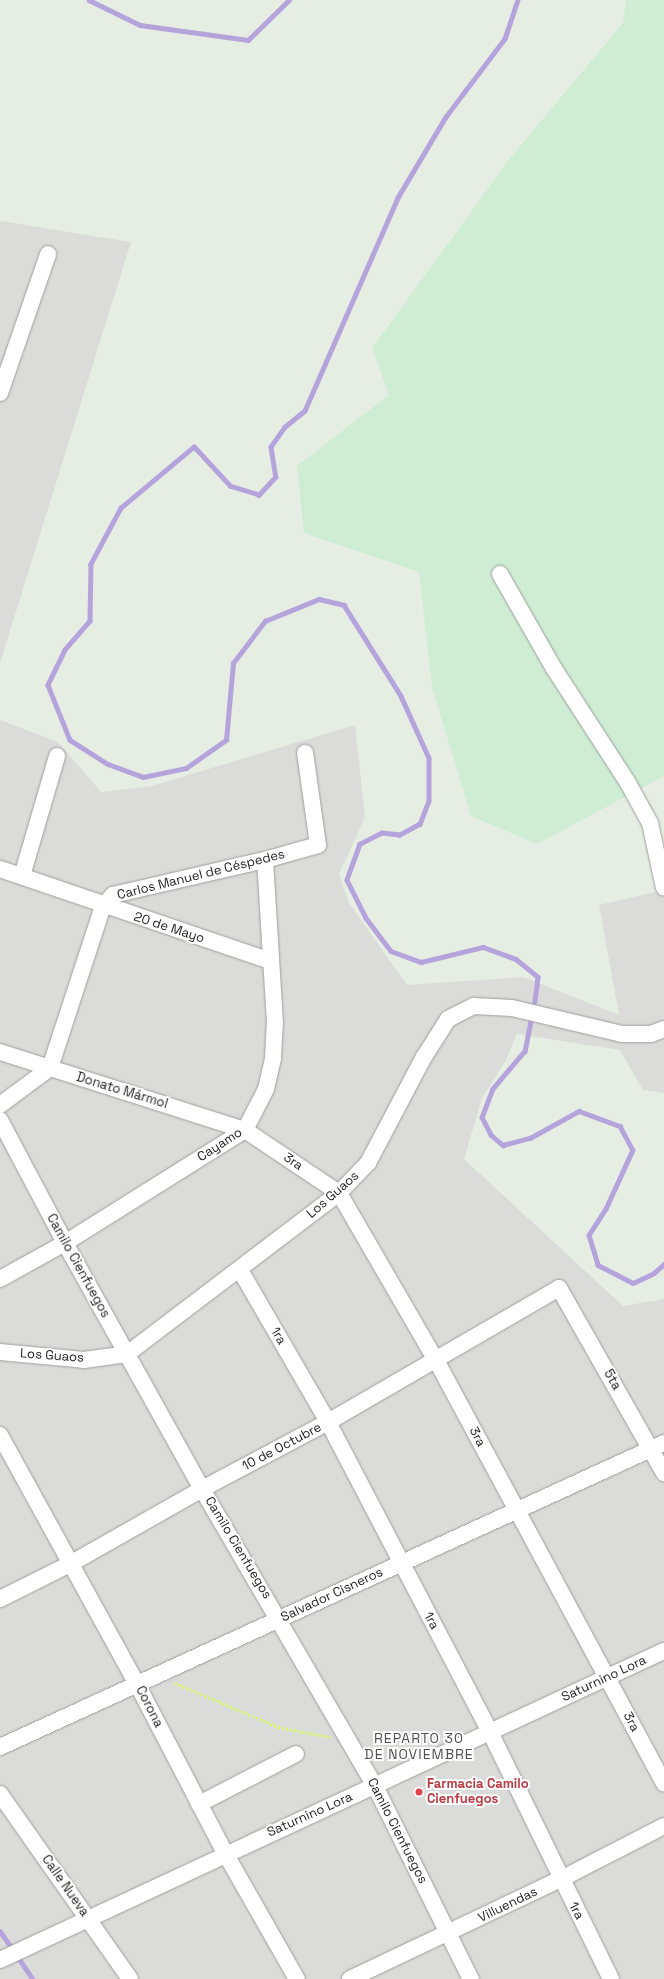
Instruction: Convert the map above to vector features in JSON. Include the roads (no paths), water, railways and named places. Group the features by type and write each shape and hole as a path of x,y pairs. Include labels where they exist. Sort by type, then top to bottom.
{"street":[{"path":"0,394 48,254"},
{"path":"500,574 553,667 628,783 650,823 664,888"},
{"name":"Carlos Manuel de Céspedes","path":"50,1068 103,906 113,895 265,860 318,845 305,753"},
{"path":"22,876 57,756"},
{"name":"Cayamo","path":"0,1279 65,1243 245,1130 266,1089 273,1058 275,1023 265,860"},
{"name":"20 de Mayo","path":"0,869 103,906 270,961"},
{"name":"Los Guaos","path":"0,1352 84,1360 127,1354 240,1270 339,1193 368,1163 424,1057 448,1019 474,1006 512,1008 622,1034 652,1034 664,1029"},
{"name":"Donato Mármol","path":"0,1052 245,1130"},
{"path":"0,1105 50,1068"},
{"name":"Camilo Cienfuegos","path":"0,1120 65,1243 202,1489 280,1619 375,1786 471,1979"},
{"name":"3ra","path":"245,1130 339,1193 436,1360 664,1783"},
{"name":"1ra","path":"240,1270 328,1422 400,1564 490,1732 611,1979"},
{"name":"10 de Octubre","path":"0,1599 70,1564 202,1489 328,1422 559,1288"},
{"name":"5ta","path":"559,1288 657,1446 664,1474"},
{"name":"Corona","path":"0,1435 137,1684 198,1804 297,1979"},
{"name":"Salvador Cisneros","path":"0,1747 657,1446"},
{"name":"Saturnino Lora","path":"0,1960 225,1853 375,1786 664,1651"},
{"path":"198,1804 296,1754"},
{"name":"Calle Nueva","path":"0,1794 130,1979"},
{"name":"Villuendas","path":"350,1979 449,1934 664,1826"}],"waterway":[{"path":"89,0 140,25 248,40 289,0"},
{"path":"518,0 505,39 446,117 398,198 305,411 285,427 271,447 276,477 259,495 230,486 194,447 121,508 91,564 90,621 65,650 48,685 70,740 108,764 143,777 186,768 226,740 233,663 265,621 319,599 344,605 401,696 429,758 429,801 420,824 400,835 382,833 360,844 347,880 366,918 391,951 421,962 483,947 516,959 538,977 535,1002"},
{"path":"531,1021 525,1051 493,1089 482,1117 491,1135 503,1145 530,1138 579,1111 620,1126 633,1150 606,1209 589,1235 598,1265 633,1283 654,1273 664,1264"},
{"path":"0,1931 11,1947"},
{"path":"20,1960 33,1979"}],"place":[{"name":"Farmacia Camilo Cienfuegos","path":"419,1792"}],"district":[{"name":"REPARTO 30 DE NOVIEMBRE","path":"419,1746"}]}
